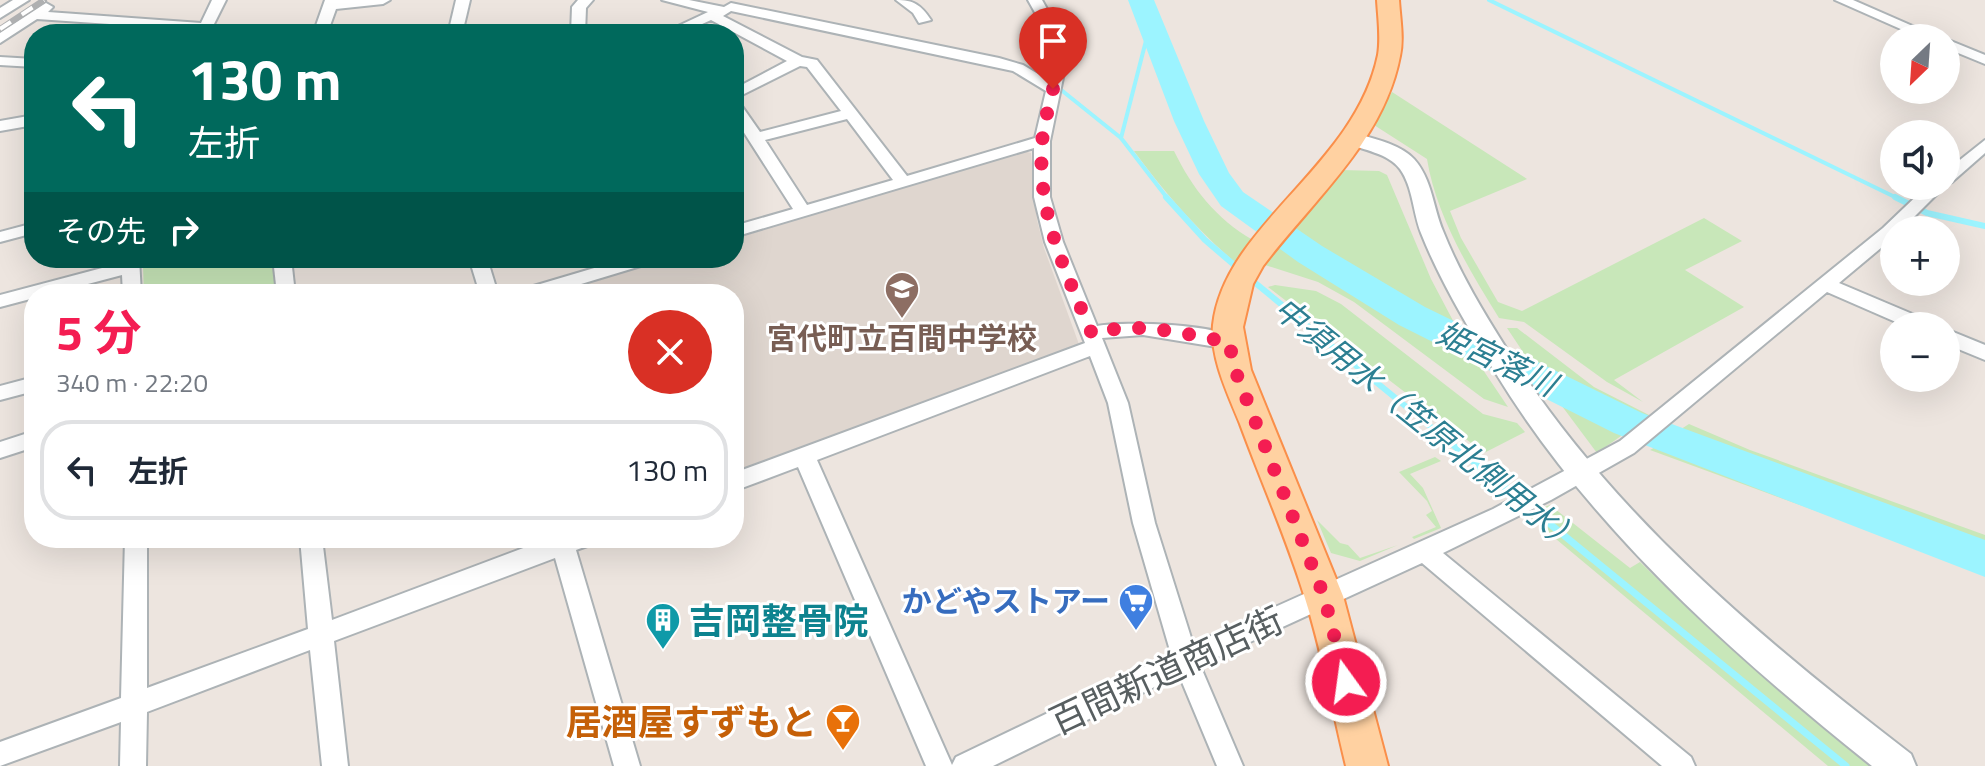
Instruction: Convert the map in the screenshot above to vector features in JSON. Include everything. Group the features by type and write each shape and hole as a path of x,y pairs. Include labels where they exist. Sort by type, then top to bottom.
{"main road":[{"path":"1367,766 1324,596 1235,370 1228,327 1238,284 1276,230 1353,139 1371,110 1383,82 1390,52 1388,0"}],"street":[{"path":"0,14 22,0"},
{"path":"207,24 219,0"},
{"path":"324,24 332,3 383,0"},
{"path":"457,24 463,0"},
{"path":"578,24 579,7 586,0"},
{"path":"669,0 728,8 999,62 1018,68 1053,89"},
{"path":"903,0 918,10 924,20"},
{"path":"1035,0 1059,43 1042,141 1042,197 1054,242 1118,403 1144,523 1185,659 1230,766"},
{"path":"1842,0 1899,24"},
{"path":"0,39 50,4"},
{"path":"691,24 728,8"},
{"path":"728,8 798,61 812,63 903,181"},
{"path":"35,15 156,24"},
{"path":"80,24 87,19"},
{"path":"1960,49 1985,60"},
{"path":"0,61 24,61"},
{"path":"744,90 798,61"},
{"path":"756,138 851,113"},
{"path":"744,120 803,211"},
{"path":"0,126 24,122"},
{"path":"1353,139 1396,156 1407,164 1414,175 1431,230 1484,332 1526,400 1617,514 1725,621 1816,701 1899,766"},
{"path":"744,229 1042,141"},
{"path":"1960,167 1985,145"},
{"name":"百間新道商店街","path":"965,766 1185,659 1425,552 1584,473 1627,447 1663,418 1921,200"},
{"path":"0,237 24,231"},
{"path":"58,284 113,268"},
{"path":"561,284 614,268"},
{"path":"1825,284 1890,312"},
{"path":"0,301 24,294"},
{"path":"744,478 1094,340 1108,329 1143,327 1229,342"},
{"path":"1960,342 1985,353"},
{"path":"0,393 24,387"},
{"path":"0,450 24,442"},
{"path":"804,455 939,766"},
{"path":"133,766 136,548"},
{"path":"312,548 335,766"},
{"path":"0,755 548,548"},
{"path":"571,548 627,766"},
{"path":"1425,552 1682,766"}],"shaded area":[{"name":"宮代町立百間中学校","path":"1024,151 1031,153 1037,220 1044,248 1080,347 744,470 744,284 573,284 627,268 744,268 744,233"}],"green space":[{"path":"1392,92 1527,179 1450,211 1461,238 1498,302 1522,311 1704,218 1742,241 1685,270 1744,307 1614,380 1643,402 1607,382 1524,322 1499,318 1465,261 1446,221 1427,159 1374,125"},
{"path":"1134,151 1174,151 1206,202 1253,240 1236,263 1182,210"},
{"path":"1341,170 1379,171 1387,175 1431,279 1459,332 1380,291 1290,231"},
{"path":"1281,242 1317,267 1475,358 1508,407 1484,399 1354,302 1318,282 1262,264"},
{"path":"143,268 278,268 279,284 144,284"},
{"path":"1275,285 1316,291 1341,304 1483,414 1517,423 1525,432 1484,453 1268,287"},
{"path":"1507,328 1517,328 1594,387 1649,415 1642,420 1535,370"},
{"path":"1553,394 1628,431 1597,453"},
{"path":"1689,424 1750,450 1985,535 1985,551 1675,433"},
{"path":"1659,445 1985,564 1985,573 1650,450"},
{"path":"1435,457 1441,461 1410,474 1423,488 1441,528 1414,539 1412,537 1436,527 1426,515 1432,511 1427,501 1399,472"},
{"path":"1550,505 1630,568 1640,562 1710,630 1873,766 1828,766 1526,514"},
{"path":"1317,520 1360,558 1398,545 1360,561 1331,553"}],"waterway":[{"name":"姫宮落川","path":"1141,0 1189,121 1214,174 1232,199 1310,254 1412,316 1628,423 1985,559"},
{"path":"1489,0 1880,190"},
{"name":"中須用水（笠原北側用水）","path":"1121,138 1150,25"},
{"path":"1055,85 1121,138"},
{"name":"中須用水（笠原北側用水）","path":"1121,138 1168,199"},
{"name":"中須用水（笠原北側用水）","path":"1166,197 1205,240 1240,270"},
{"path":"1901,200 1927,213 1985,226"},
{"name":"中須用水（笠原北側用水）","path":"1248,277 1459,450"},
{"name":"中須用水（笠原北側用水）","path":"1457,448 1846,766"}],"railway":[{"path":"0,29 44,0"}],"place":[{"name":"宮代町立百間中学校","path":"902,320"},
{"name":"かどやストアー","path":"1136,632"},
{"name":"吉岡整骨院","path":"663,651"},
{"name":"居酒屋すずもと","path":"843,752"}],"route":[{"path":"1053,89 1042,141 1042,197 1054,242 1092,334 1108,329 1143,327 1229,342 1235,370 1324,596 1346,682"}]}
